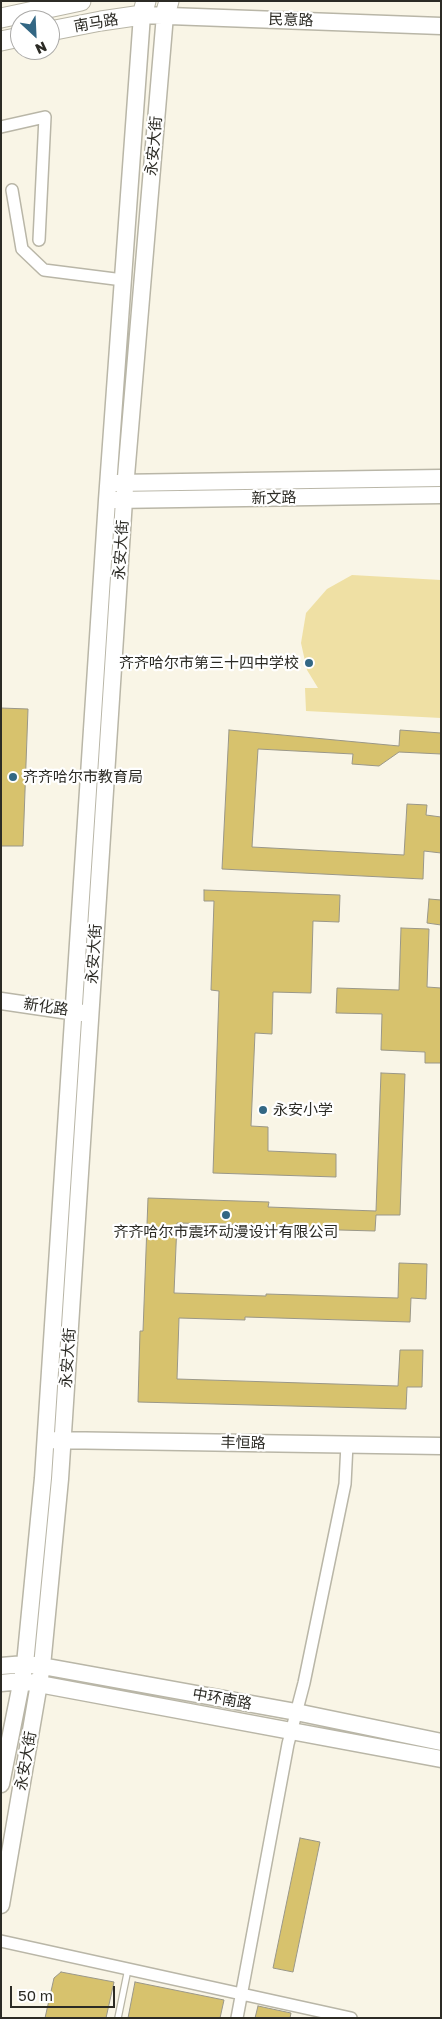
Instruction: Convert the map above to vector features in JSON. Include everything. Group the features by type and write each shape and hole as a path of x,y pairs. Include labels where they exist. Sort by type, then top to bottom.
{"main road":[{"name":"南马路","path":"1,18 81,1"},
{"name":"南马路","path":"60,29 101,21 144,8"},
{"name":"民意路","path":"144,8 441,26"},
{"name":"永安大街","path":"1,1784 25,1664 46,1440 108,483 144,8"},
{"name":"永安大街","path":"1,1905 42,1666 63,1441 125,483 167,8"},
{"name":"新文路","path":"108,483 441,478"},
{"name":"新文路","path":"107,500 441,495"},
{"name":"新化路","path":"1,1001 90,1014"},
{"name":"丰恒路","path":"46,1440 441,1446"},
{"name":"中环南路","path":"1,1666 25,1664 42,1666 296,1712 441,1742"},
{"name":"中环南路","path":"1,1683 22,1681 441,1759"}],"street":[{"path":"1,127 45,117 39,240"},
{"path":"12,190 22,249 44,270 123,280"},
{"path":"237,2018 292,1730 345,1484 347,1444"},
{"path":"1,1941 351,2018"}],"lane":[{"path":"118,2018 128,1969"}],"shaded area":[{"path":"352,575 441,580 441,718 306,711 305,688 318,688 307,670 301,643 306,613 327,589"}],"building":[{"name":"齐齐哈尔市教育局","path":"1,708 28,709 23,846 1,846"},
{"path":"229,730 399,746 400,730 441,733 441,754 399,752 379,766 352,764 353,754 258,749 252,847 404,855 407,804 427,805 426,815 441,817 441,853 424,851 423,879 222,869"},
{"path":"204,890 340,895 339,922 313,921 311,993 273,992 272,1034 255,1033 251,1126 268,1127 268,1151 336,1154 336,1177 213,1173 219,991 211,990 214,901 204,901"},
{"path":"429,899 441,900 441,925 427,923"},
{"path":"401,928 429,929 427,987 441,988 441,1063 425,1063 425,1052 381,1050 382,1014 336,1013 337,988 399,990"},
{"path":"381,1073 405,1074 400,1215 376,1215 375,1231 268,1228 268,1225 177,1223 174,1293 398,1298 399,1263 427,1264 426,1299 411,1298 410,1322 245,1317 245,1320 179,1318 177,1379 398,1386 400,1350 423,1350 422,1387 407,1387 406,1409 138,1402 140,1331 143,1331 148,1198 269,1202 268,1207 376,1211"},
{"path":"300,1838 320,1842 293,1972 273,1968"},
{"path":"61,1972 114,1982 106,2018 45,2018 54,1978"},
{"path":"135,1982 224,2000 220,2018 128,2018"},
{"path":"258,2006 291,2013 290,2018 255,2018"}],"place":[{"name":"齐齐哈尔市第三十四中学校","path":"309,663"},
{"name":"齐齐哈尔市教育局","path":"13,777"},
{"name":"永安小学","path":"263,1110"},
{"name":"齐齐哈尔市震环动漫设计有限公司","path":"226,1215"}]}
